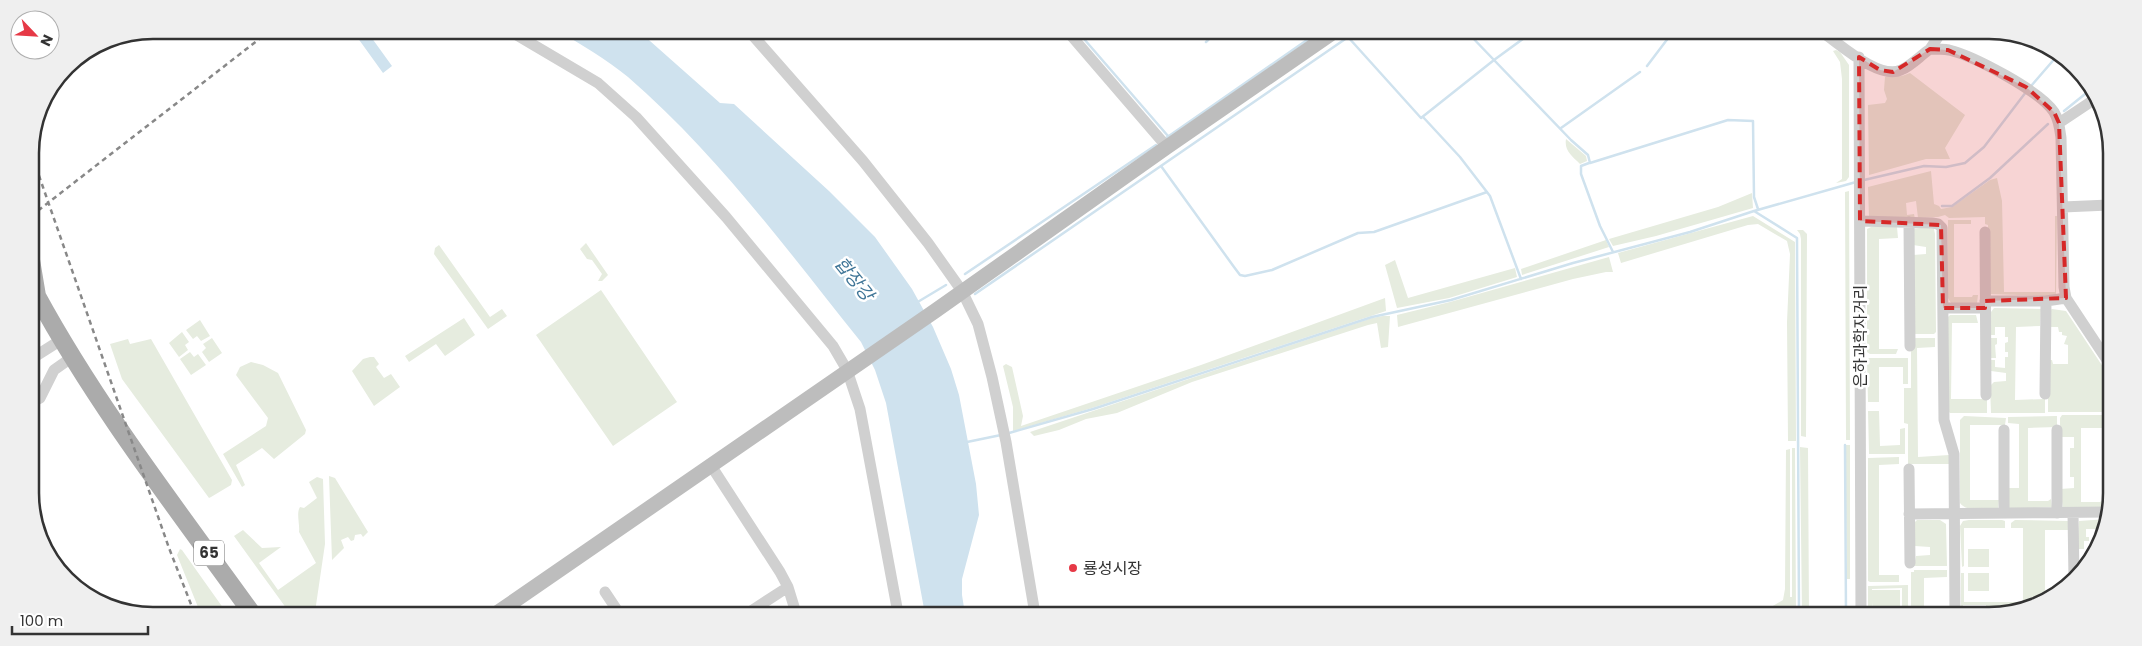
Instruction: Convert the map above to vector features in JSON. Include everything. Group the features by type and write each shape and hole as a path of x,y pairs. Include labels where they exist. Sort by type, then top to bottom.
{"main road":[{"name":"65","path":"39,302 71,358 247,607"}],"street":[{"path":"524,39 598,83 636,117 726,217 851,367 897,607"},
{"path":"756,39 863,161 962,291 980,332 1006,442 1034,607"},
{"path":"1074,39 1167,147"},
{"path":"507,607 710,464 935,311 1323,39"},
{"path":"1832,39 1880,70 1893,72 1902,70 1930,49 1937,39"},
{"path":"1930,49 1948,50 1968,58 2029,89 2054,112 2059,123 2061,138 2064,287 2066,298 2103,354"},
{"name":"은하과학자거리","path":"1859,57 1861,607"},
{"path":"2059,123 2092,101"},
{"path":"2063,207 2103,205"},
{"path":"1860,221 1932,223 1938,224 1942,228 1944,420 1954,454 1954,607"},
{"path":"1909,222 1910,346"},
{"path":"1985,232 1986,395"},
{"path":"1943,308 2066,298"},
{"path":"2045,394 2046,301"},
{"path":"39,354 61,340"},
{"path":"39,398 54,370 71,358"},
{"path":"2004,430 2004,513"},
{"path":"2056,430 2057,513"},
{"path":"710,464 788,587 794,607"},
{"path":"1909,469 1913,555"},
{"path":"1910,514 2101,512"},
{"path":"2073,513 2074,570"},
{"path":"757,607 788,587"},
{"path":"604,592 615,607"}],"highlighted area":[{"path":"1930,49 1948,50 2026,87 2054,112 2059,123 2066,298 1985,301 1985,308 1943,308 1941,225 1860,221 1859,57 1880,70 1893,72"}],"shaded area":[{"path":"1833,51 1840,52 1849,65 1849,177 1846,181 1836,183 1842,179 1842,79 1840,62"},
{"path":"1910,73 1965,115 1945,148 1950,159 1926,159 1869,175 1868,105 1885,103 1887,99 1884,90 1885,77 1902,76"},
{"path":"1566,139 1586,156 1587,161 1580,164 1572,156 1567,150"},
{"path":"1931,171 1934,204 1941,209 1952,207 1990,180 1997,178 2002,201 2004,292 2055,292 2055,216 2057,216 2056,294 2051,296 1990,294 1988,290 1988,225 1985,224 1985,217 1949,218 1945,215 1918,218 1916,201 1906,203 1907,215 1914,214 1915,219 1869,216 1868,187"},
{"path":"1849,191 1850,440 1846,440 1845,192"},
{"path":"1752,193 1753,208 1656,236 1613,246 1609,239 1718,207"},
{"path":"1753,216 1795,242 1796,441 1788,441 1787,322 1790,254 1787,241 1758,224 1748,225 1621,263 1618,253"},
{"path":"1948,220 1971,220 1971,224 1954,224 1954,297 1978,295 1977,303 1951,303 1948,298"},
{"path":"1871,227 1897,227 1898,238 1879,239 1879,349 1898,349 1896,354 1870,354 1867,352 1867,229"},
{"path":"1929,227 1934,229 1935,234 1936,332 1934,334 1913,334 1913,255 1926,254 1926,247 1913,245 1913,229"},
{"path":"1797,230 1803,230 1807,234 1806,437 1801,436 1801,239"},
{"path":"1606,240 1609,247 1522,275 1521,269"},
{"path":"586,243 608,275 602,281 598,281 602,274 592,260 587,259 580,249"},
{"path":"439,245 490,317 502,309 507,316 488,329 434,254 435,248"},
{"path":"1609,257 1613,272 1573,279 1398,327 1397,315"},
{"path":"1395,260 1408,298 1515,268 1517,277 1449,298 1397,308 1385,265"},
{"path":"601,290 677,402 613,446 536,335"},
{"path":"1385,298 1386,311 1092,408 1013,431 1013,407 1003,366 1006,364 1012,367 1023,416 1021,426 1201,365"},
{"path":"1994,308 2041,309 2040,326 2016,327 2015,400 2045,399 2045,413 1991,413 1990,386 1994,382 2006,381 2006,373 1991,371 1991,360 1995,360 1995,367 2005,368 2005,357 2008,357 2008,352 2005,352 2005,343 2008,342 2008,337 2005,337 2005,327 1995,327 1995,335 1991,335 1991,312"},
{"path":"2050,310 2066,311 2103,367 2103,412 2048,412 2048,360 2052,360 2053,364 2068,364 2068,345 2064,344 2067,336 2059,332 2058,327 2049,327"},
{"path":"1950,315 1976,315 1978,323 1952,323 1951,399 1987,399 1987,413 1950,413 1947,410 1948,317"},
{"path":"1390,316 1388,347 1381,348 1377,323 1368,325 1192,382 1117,413 1086,419 1059,430 1034,436 1030,432 1372,318"},
{"path":"464,318 475,335 445,356 436,344 409,362 405,356"},
{"path":"200,320 210,336 201,341 197,336 193,339 186,330"},
{"path":"182,332 189,342 185,345 188,350 179,357 169,343"},
{"path":"212,338 222,353 209,362 202,352 206,348 203,344"},
{"path":"1913,338 1935,338 1935,347 1917,348 1918,457 1949,455 1949,464 1908,464 1908,424 1904,423 1904,388 1911,388 1911,347"},
{"path":"1991,338 1997,338 1997,344 1995,345 1996,358 1991,358"},
{"path":"128,339 130,344 151,339 232,480 231,485 209,498 122,379 110,344"},
{"path":"190,352 194,357 198,354 206,365 191,375 180,359"},
{"path":"374,357 379,364 376,367 384,378 391,374 400,387 374,406 352,371 363,359"},
{"path":"1869,358 1908,358 1908,384 1903,384 1903,367 1879,367 1879,402 1868,402 1867,360"},
{"path":"251,362 263,365 278,373 306,430 305,434 274,459 262,448 236,465 245,485 242,487 223,454 266,426 268,418 236,375 240,367"},
{"path":"1868,411 1879,411 1880,446 1900,445 1900,429 1905,428 1905,454 1869,454"},
{"path":"2062,415 2103,415 2103,428 2081,428 2081,502 2100,502 2103,500 2102,508 2063,508 2060,489 2074,488 2074,477 2070,477 2070,448 2074,448 2074,437 2060,437 2060,418"},
{"path":"1964,416 2006,418 2005,425 1970,425 1970,500 1999,500 1998,508 1972,509 1960,503 1960,420"},
{"path":"2057,416 2057,427 2028,428 2028,501 2048,501 2051,499 2052,507 2007,509 2007,488 2019,488 2019,424 2008,423 2008,417"},
{"path":"1845,445 1850,445 1850,579 1847,579"},
{"path":"1800,447 1808,448 1809,607 1802,607"},
{"path":"1792,448 1795,448 1796,607 1771,607 1783,600 1785,589 1786,450 1790,449 1790,597 1792,597"},
{"path":"1899,457 1899,464 1879,465 1879,575 1899,575 1899,582 1870,582 1868,581 1868,458"},
{"path":"329,476 335,478 368,532 363,537 361,534 355,535 354,540 351,541 348,537 341,540 344,548 332,560"},
{"path":"317,477 323,479 325,544 316,607 285,607 234,536 243,530 262,548 281,547 259,563 278,590 316,563 299,532 298,515 300,507 304,508 317,498 309,482"},
{"path":"1917,520 1940,520 1946,524 1947,566 1914,566 1916,556 1930,555 1930,547 1915,546 1915,522"},
{"path":"2002,520 2005,521 2005,528 1964,528 1964,566 1962,567 1960,526 1963,521"},
{"path":"2015,520 2069,521 2070,530 2045,530 2045,593 2023,602 2023,528 2011,528 2011,523"},
{"path":"2100,520 2097,529 2086,529 2086,537 2089,537 2089,541 2084,541 2084,549 2077,549 2079,521"},
{"path":"180,549 182,550 222,607 198,607 177,555"},
{"path":"1968,549 1989,549 1989,567 1968,567"},
{"path":"1914,570 1947,570 1947,577 1924,578 1924,607 1911,607 1911,572 1914,572"},
{"path":"1961,573 1964,573 1964,602 2022,602 1997,607 1963,605 1961,607"},
{"path":"1968,573 1989,573 1989,591 1968,591"},
{"path":"1908,585 1908,607 1902,607 1902,588 1872,589 1900,590 1900,607 1872,607 1872,602 1872,607 1868,607 1868,586"}],"water":[{"path":"358,39 372,39 392,66 383,73"},
{"name":"합장강","path":"572,39 648,39 720,103 734,104 829,191 875,237 912,289 933,327 951,369 959,395 976,484 979,515 962,579 964,607 924,607 886,403 875,370 861,342 779,238 692,138 628,77"}],"waterway":[{"path":"1084,39 1168,136"},
{"path":"1206,42 1209,39"},
{"path":"1166,138 1308,39"},
{"path":"975,294 1345,39"},
{"path":"1350,39 1421,118 1523,39"},
{"path":"1474,39 1571,140 1588,155 1590,163 1728,120 1753,121 1754,197 1758,209"},
{"path":"1647,66 1667,39"},
{"path":"2031,86 2054,59"},
{"path":"1561,128 1640,72"},
{"path":"1864,180 1924,166 1946,167 1965,163 1984,147 2026,92"},
{"path":"2064,111 2086,93"},
{"path":"1423,117 1460,157 1490,196 1521,279"},
{"path":"1942,206 1952,206 1990,178 2048,124"},
{"path":"965,274 1156,145"},
{"path":"1589,163 1581,166 1581,174 1600,226 1613,252"},
{"path":"1161,166 1240,275 1245,276 1272,270 1358,233 1374,232 1487,192"},
{"path":"1009,433 1093,409 1372,317 1451,300 1573,263 1690,232 1754,211 1856,182"},
{"path":"1754,211 1797,238 1799,607"},
{"path":"916,303 946,285"},
{"path":"967,442 1001,435"},
{"path":"1845,445 1846,607"}],"railway":[{"path":"39,210 259,39"},
{"path":"39,176 169,548 192,607"}],"place":[{"name":"룡성시장","path":"1073,568"}]}
